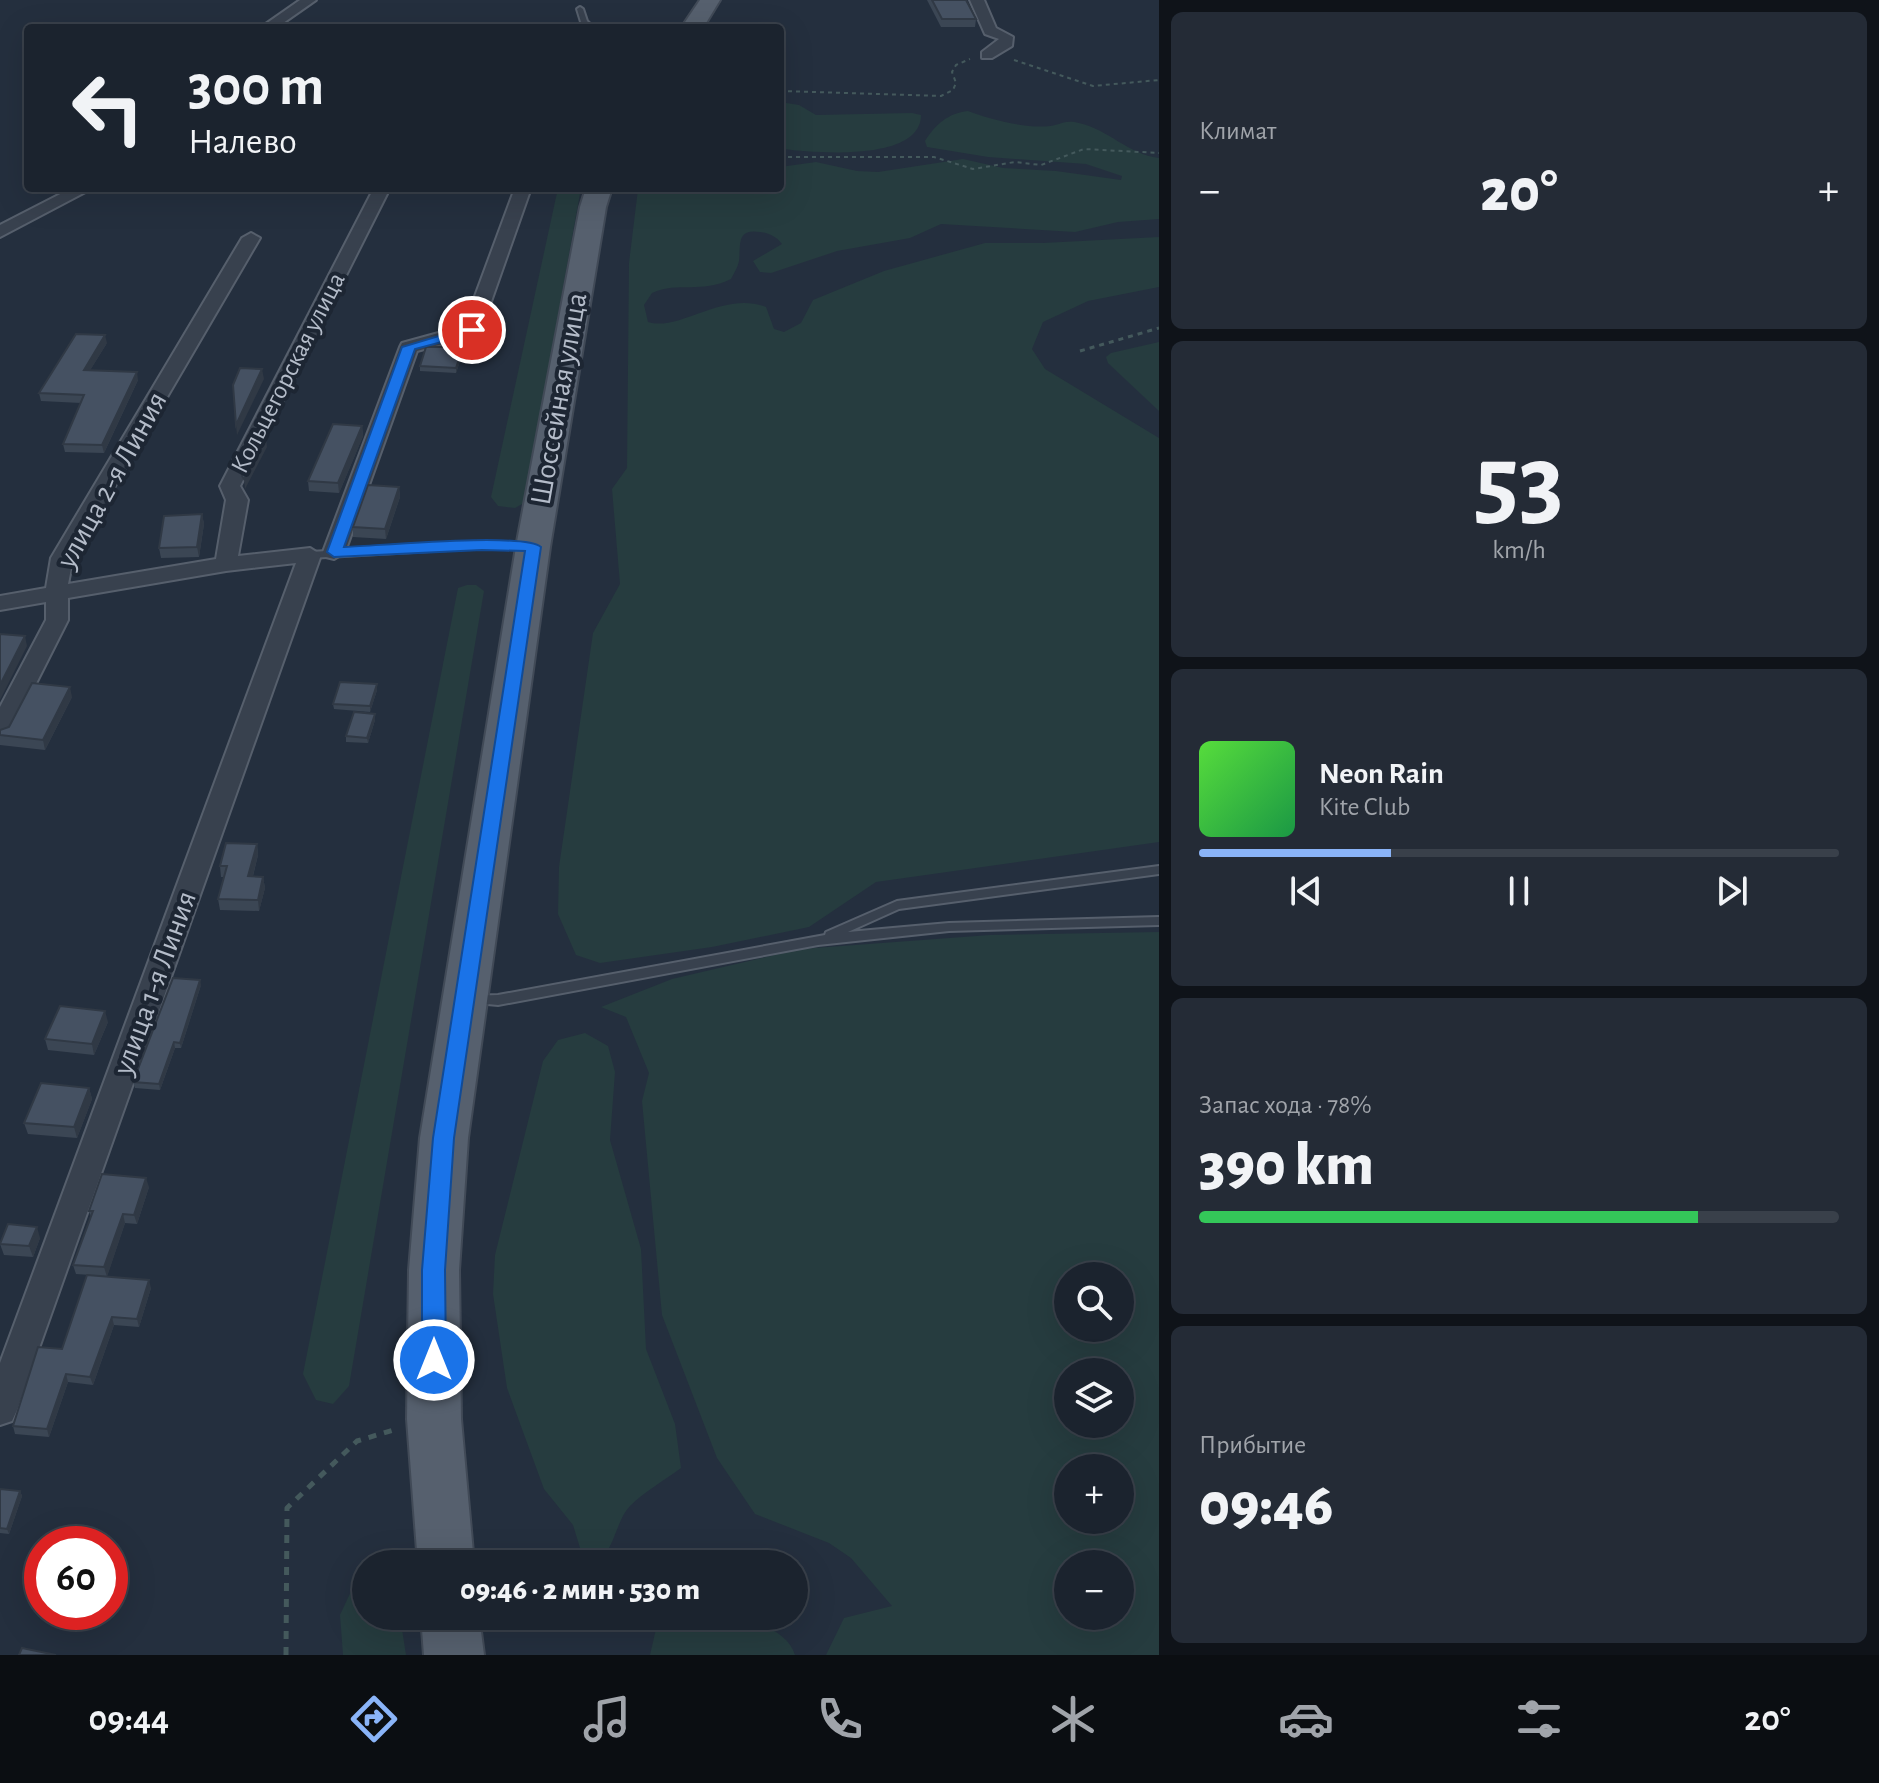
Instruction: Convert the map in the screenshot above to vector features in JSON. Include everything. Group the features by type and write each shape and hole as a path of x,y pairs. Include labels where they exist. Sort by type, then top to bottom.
{"main road":[{"path":"695,24 710,0"},
{"name":"Шоссейная улица","path":"445,1550 434,1419 435,1256 444,1138 533,547 598,192"},
{"path":"451,1630 454,1655"}],"street":[{"path":"273,24 309,0"},
{"path":"977,0 990,31 1006,37 1007,43 987,55"},
{"path":"0,232 77,192"},
{"name":"Кольцегорская улица","path":"226,564 237,500 230,486 380,192"},
{"path":"0,603 226,564 322,554 409,347 472,330 522,192"},
{"name":"улица 2-я Линия","path":"0,731 57,620 62,558 251,238"},
{"name":"улица 1-я Линия","path":"0,1410 322,554"}],"lane":[{"path":"580,9 586,24"},
{"path":"322,554 482,545 533,547"},
{"path":"818,940 897,905 1159,870"},
{"path":"463,999 498,1000 818,940 949,927 1159,921"}],"path":[{"path":"784,91 941,96 953,90 956,83 952,72 956,65 987,55 1019,61 1093,86 1159,80"},
{"path":"784,157 934,157 973,169 1015,162 1041,165 1084,149 1159,153"},
{"path":"1080,351 1159,328"},
{"path":"286,1655 287,1508 357,1441 434,1419"}],"green space":[{"path":"784,103 799,105 816,115 921,115 916,130 904,141 886,147 864,151 784,149"},
{"path":"968,111 1024,125 1079,123 1138,152 1159,158 1159,219 1118,222 1075,232 941,224 910,238 837,251 771,273 760,272 753,261 782,244 770,234 752,231 741,239 738,263 731,279 710,286 672,288 652,293 644,305 648,322 660,324 718,307 750,303 766,307 774,329 784,332 801,323 813,300 884,271 985,243 1159,237 1159,287 1088,301 1043,322 1032,349 1045,369 1159,438 1159,842 876,882 809,927 712,947 600,963 576,955 558,914 559,867 593,633 620,584 612,489 627,468 629,263 638,192 784,192 784,166 816,162 878,172 963,159 1003,168 1121,180 1122,176 1086,164 988,157 927,147 925,141 938,125 954,114"},
{"path":"557,192 580,192 524,503 515,508 498,506 491,497"},
{"path":"1159,342 1159,411 1108,363 1106,357 1111,353"},
{"path":"476,585 484,591 349,1386 333,1404 316,1400 303,1374 458,588"},
{"path":"1159,932 1159,1655 826,1655 844,1618 892,1606 851,1558 829,1543 755,1514 717,1458 662,1315 642,1101 649,1073 626,1017 601,1007 672,979 801,949 990,935"},
{"path":"585,1033 608,1046 615,1072 610,1140 641,1249 646,1349 675,1424 681,1468 630,1506 608,1550 581,1550 573,1525 544,1489 507,1388 493,1294 495,1255 543,1061 558,1040"},
{"path":"352,1589 352,1630 402,1630 406,1655 343,1655 340,1615"},
{"path":"656,1630 773,1630 787,1641 795,1655 650,1655"}],"building":[{"path":"932,0 966,0 976,19 942,19"},
{"path":"76,334 105,335 84,370 137,372 102,445 63,444 84,395 39,393"},
{"path":"426,347 463,347 456,368 420,366"},
{"path":"240,368 262,369 236,425 233,385"},
{"path":"333,424 362,426 338,483 308,481"},
{"path":"262,437 266,437 244,479 242,476"},
{"path":"368,485 399,487 385,529 353,527"},
{"path":"202,514 197,547 159,548 164,516"},
{"path":"0,634 25,636 0,685"},
{"path":"340,682 377,684 370,706 333,704"},
{"path":"32,683 70,687 43,740 0,735 0,730 9,727"},
{"path":"354,712 375,714 367,738 346,736"},
{"path":"226,843 257,844 248,876 263,877 258,900 218,899 227,866 220,866"},
{"path":"173,978 200,980 180,1043 174,1042 159,1084 133,1082"},
{"path":"60,1006 105,1011 92,1044 45,1039"},
{"path":"41,1083 89,1088 74,1127 24,1123"},
{"path":"102,1174 146,1178 134,1215 123,1214 104,1267 73,1265 93,1211 89,1211"},
{"path":"8,1224 37,1227 29,1246 0,1244"},
{"path":"87,1275 149,1280 137,1319 112,1317 90,1377 66,1374 47,1429 13,1426 38,1347 62,1349"},
{"path":"0,1489 20,1491 7,1529 0,1528"},
{"path":"22,1648 56,1655 19,1655"}],"route":[{"path":"434,1360 434,1270 444,1138 533,547 482,545 334,552 409,347 472,330"}]}
